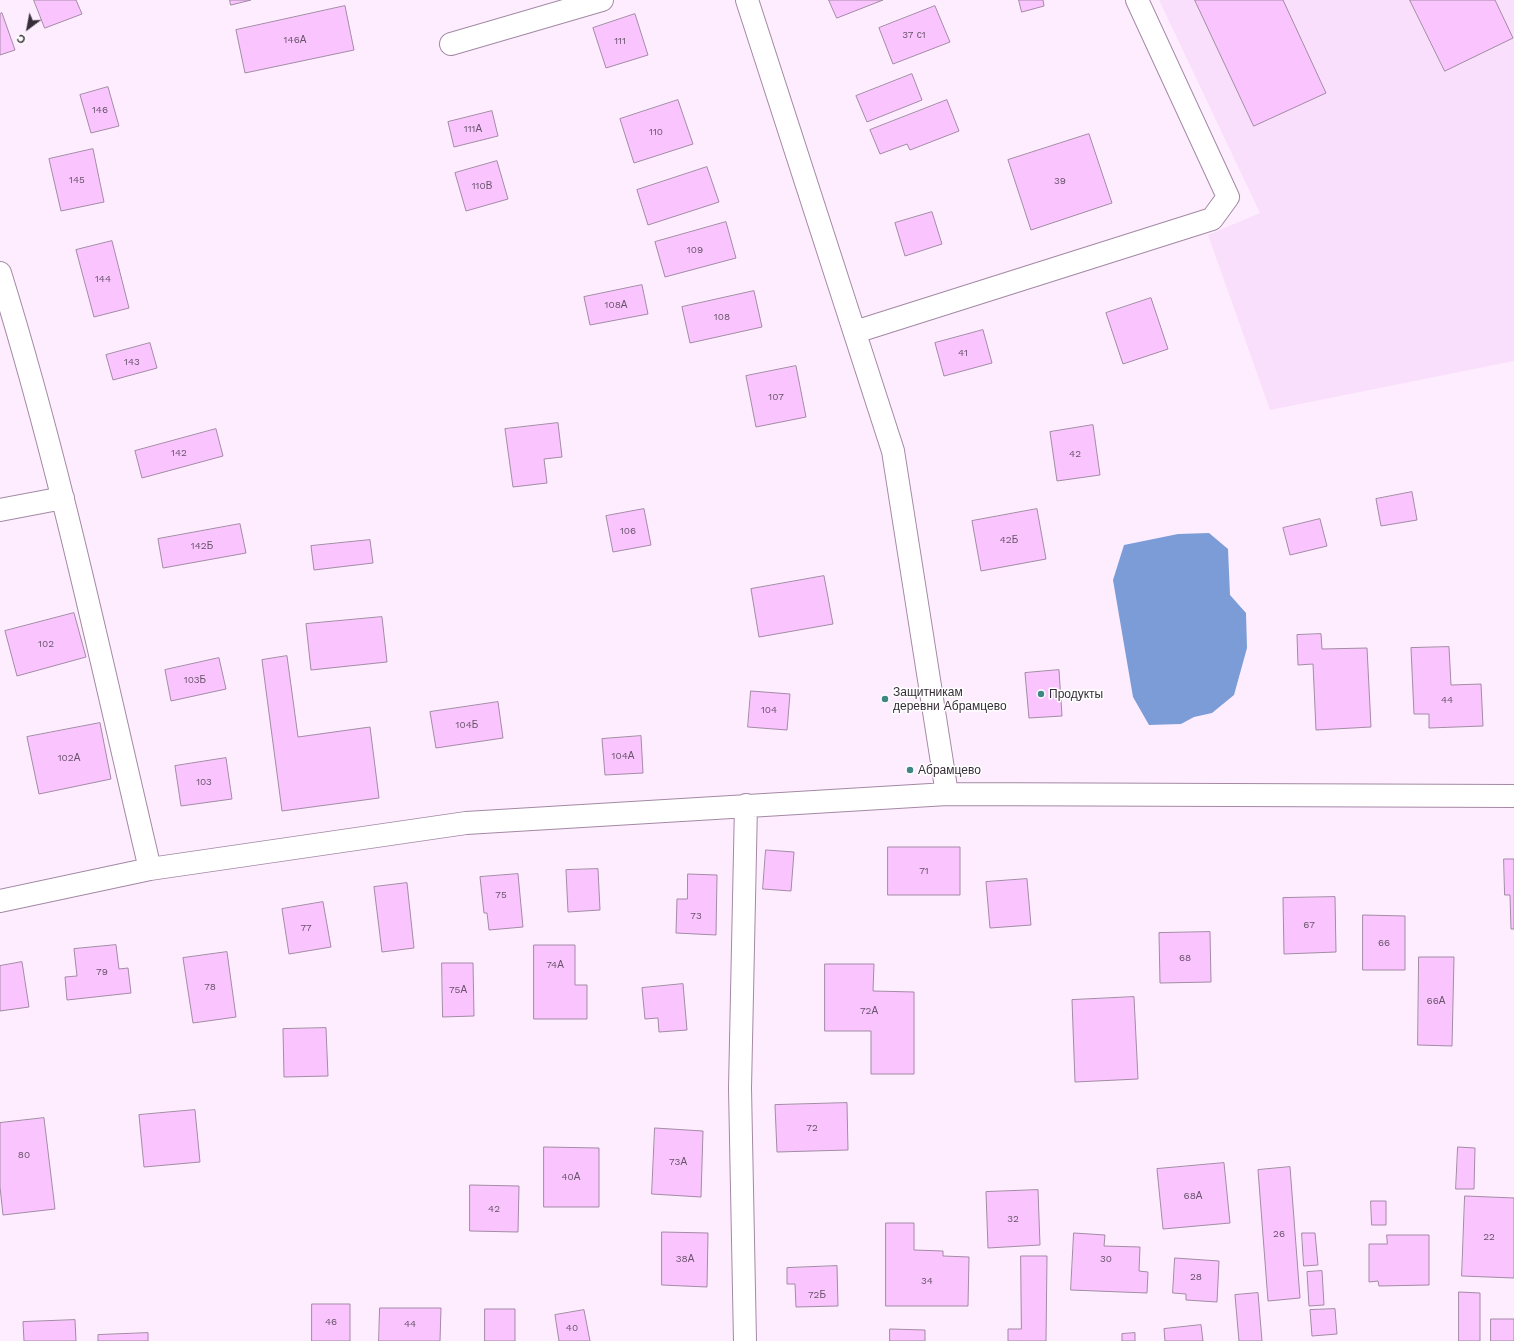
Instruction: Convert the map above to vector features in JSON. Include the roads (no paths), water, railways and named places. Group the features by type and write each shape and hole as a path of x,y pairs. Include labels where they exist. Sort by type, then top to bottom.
{"street":[{"path":"450,44 602,0"},
{"path":"747,0 893,451 947,794"},
{"path":"855,332 1212,219 1228,197 1137,0"},
{"path":"0,273 24,351 63,498 150,869"},
{"path":"0,510 63,498"},
{"path":"0,901 150,869 466,823 947,794 1514,796"},
{"path":"746,805 740,1088 746,1341"}],"water":[{"path":"1209,533 1228,549 1230,595 1246,613 1247,648 1234,695 1212,713 1194,717 1181,724 1149,725 1133,697 1113,580 1124,545 1178,534"}],"place":[{"name":"Продукты","path":"1041,694"},
{"name":"Защитникам деревни Абрамцево","path":"885,699"},
{"name":"Абрамцево","path":"910,770"}]}
